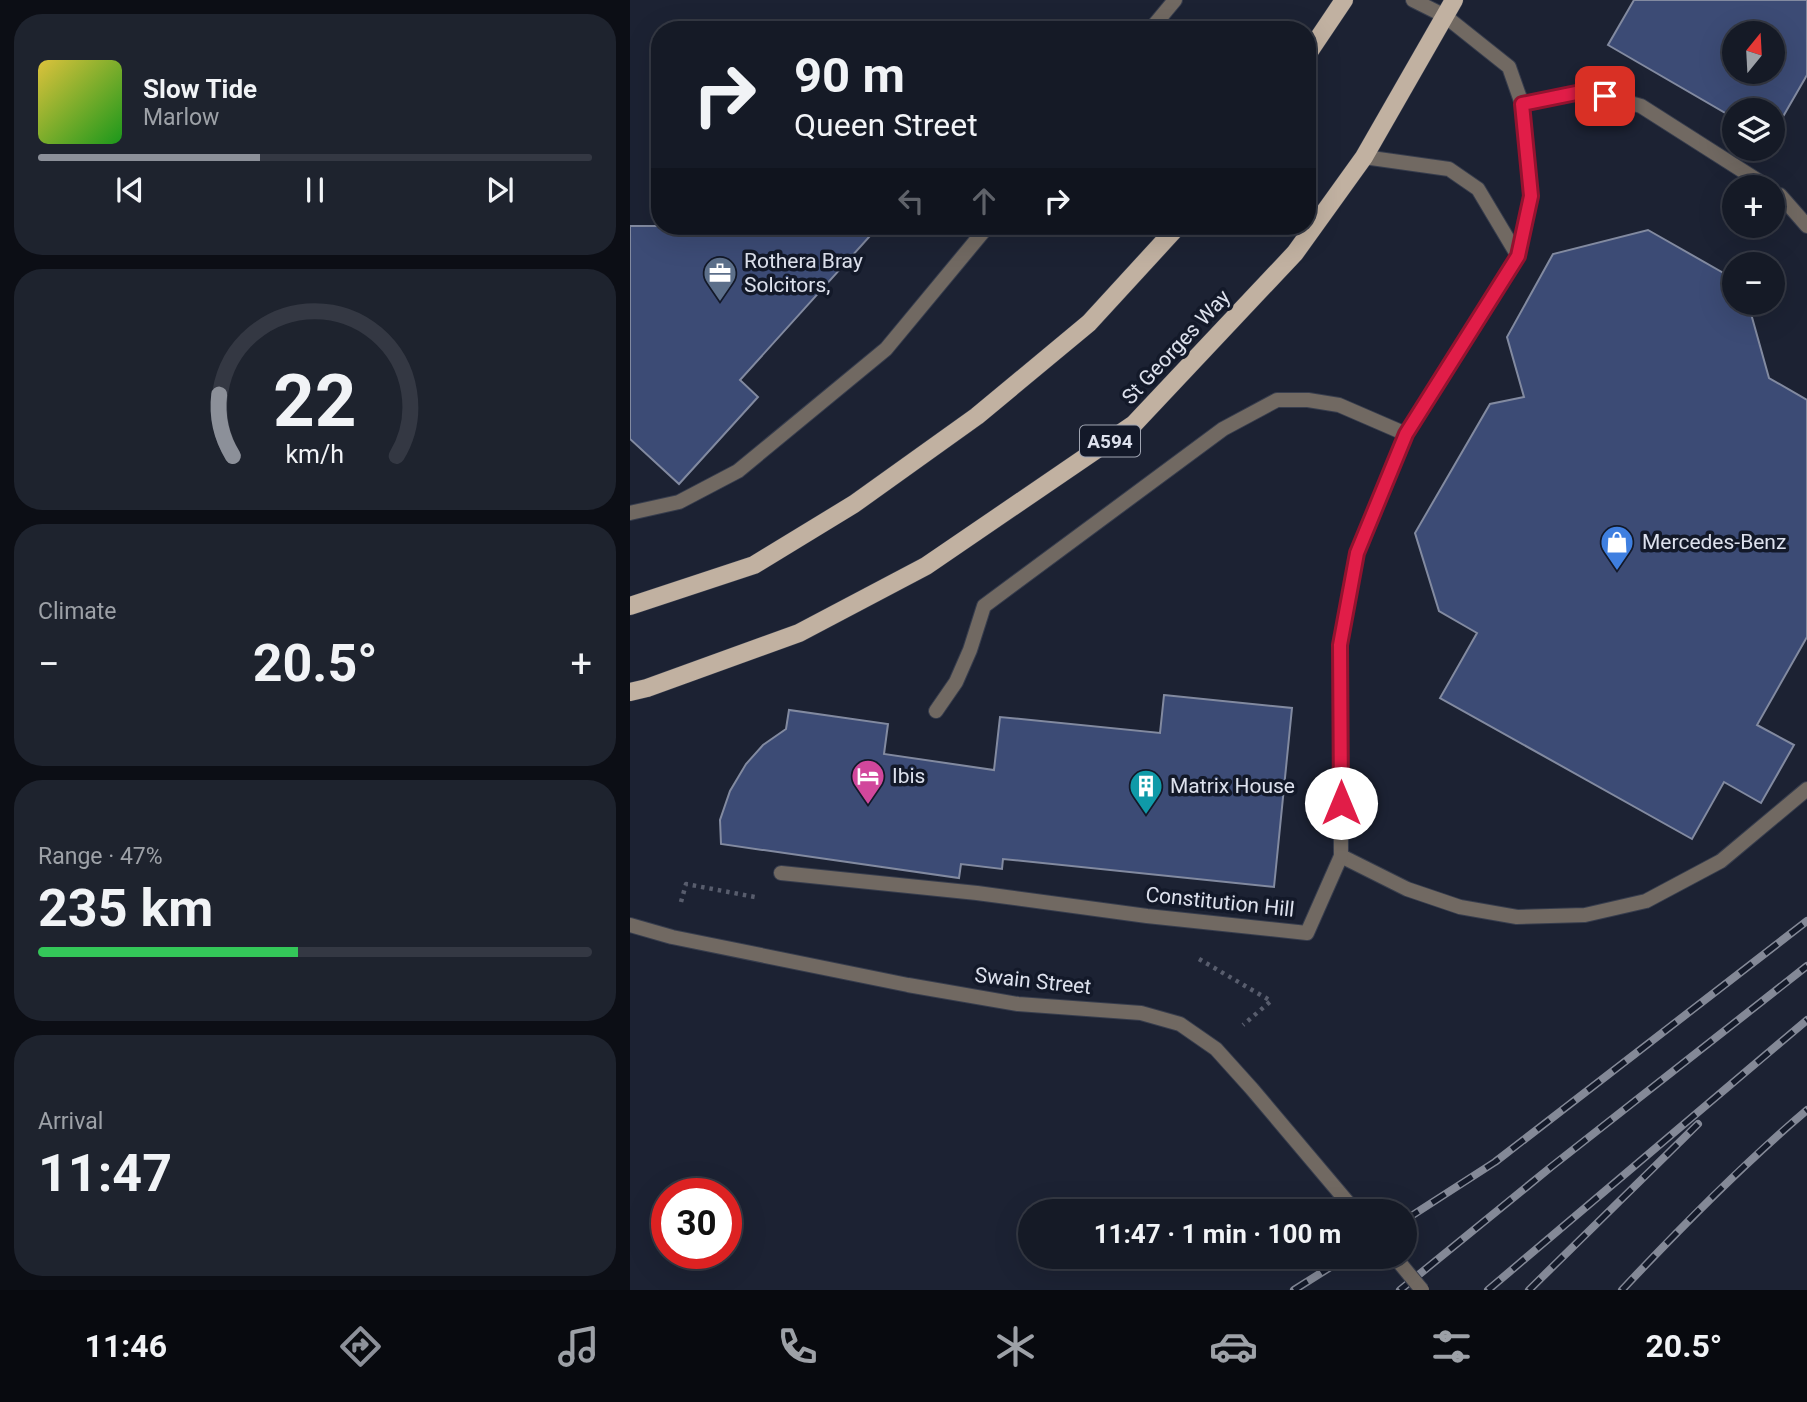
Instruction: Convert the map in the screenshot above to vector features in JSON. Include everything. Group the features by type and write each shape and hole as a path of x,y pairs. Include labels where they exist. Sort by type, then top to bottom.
{"main road":[{"path":"1316,42 1344,0"},
{"name":"St Georges Way","path":"1316,224 1364,157 1449,8"},
{"path":"630,606 754,565 854,504 976,416 1089,323 1170,235"},
{"name":"St Georges Way","path":"630,692 799,633 926,566 1134,424 1295,253 1308,235"}],"street":[{"path":"1158,21 1175,0"},
{"name":"Constitution Hill","path":"780,873 977,893 1147,916 1307,933 1341,856 1340,645 1357,553 1406,434 1518,256 1531,196 1522,104 1509,67 1449,8 1413,0"},
{"path":"1522,104 1586,91 1641,106 1749,175"},
{"path":"1364,157 1448,169 1478,189 1518,256"},
{"path":"1785,203 1807,226"},
{"path":"630,513 679,502 738,471 886,349 981,235"},
{"path":"936,711 956,682 984,606 1223,429 1277,400 1308,400 1339,405 1406,434"},
{"path":"1341,856 1407,889 1460,907 1517,917 1585,915 1646,901 1721,860 1807,789"},
{"name":"Swain Street","path":"630,925 672,937 922,988 1018,1004 1142,1013 1180,1024 1216,1049 1345,1199"},
{"path":"1405,1269 1422,1290"}],"path":[{"path":"716,891 756,897"},
{"path":"1199,959 1271,1001"}],"building":[{"path":"1634,0 1807,0 1807,75 1785,113 1785,98 1722,98 1722,111 1608,45"},
{"name":"Rothera Bray Solcitors,","path":"630,226 651,226 651,235 871,235 740,380 758,397 679,484 630,439"},
{"name":"Mercedes-Benz","path":"1648,230 1722,272 1722,315 1751,315 1769,378 1807,400 1807,637 1757,725 1794,745 1761,803 1724,782 1692,839 1440,698 1477,633 1439,611 1415,533 1490,404 1524,397 1507,337 1553,254"},
{"path":"1164,695 1292,708 1274,887 1003,859 1002,869 961,864 959,878 721,844 720,820 730,791 746,764 763,745 786,729 789,710 888,724 884,754 994,770 1000,717 1160,733"}],"railway":[{"path":"1417,1212 1495,1162 1807,921"},
{"path":"1400,1290 1551,1167 1807,966"},
{"path":"1488,1290 1807,1020"},
{"path":"1622,1290 1712,1197 1807,1110"},
{"path":"1529,1290 1698,1124"},
{"path":"1294,1290 1327,1269"}],"place":[{"name":"Rothera Bray Solcitors,","path":"720,303"},
{"name":"Mercedes-Benz","path":"1617,572"},
{"name":"Ibis","path":"868,806"},
{"name":"Matrix House","path":"1146,816"}],"route":[{"path":"1341,803 1340,645 1357,553 1406,434 1518,256 1531,196 1522,104 1586,91 1605,96"}]}
